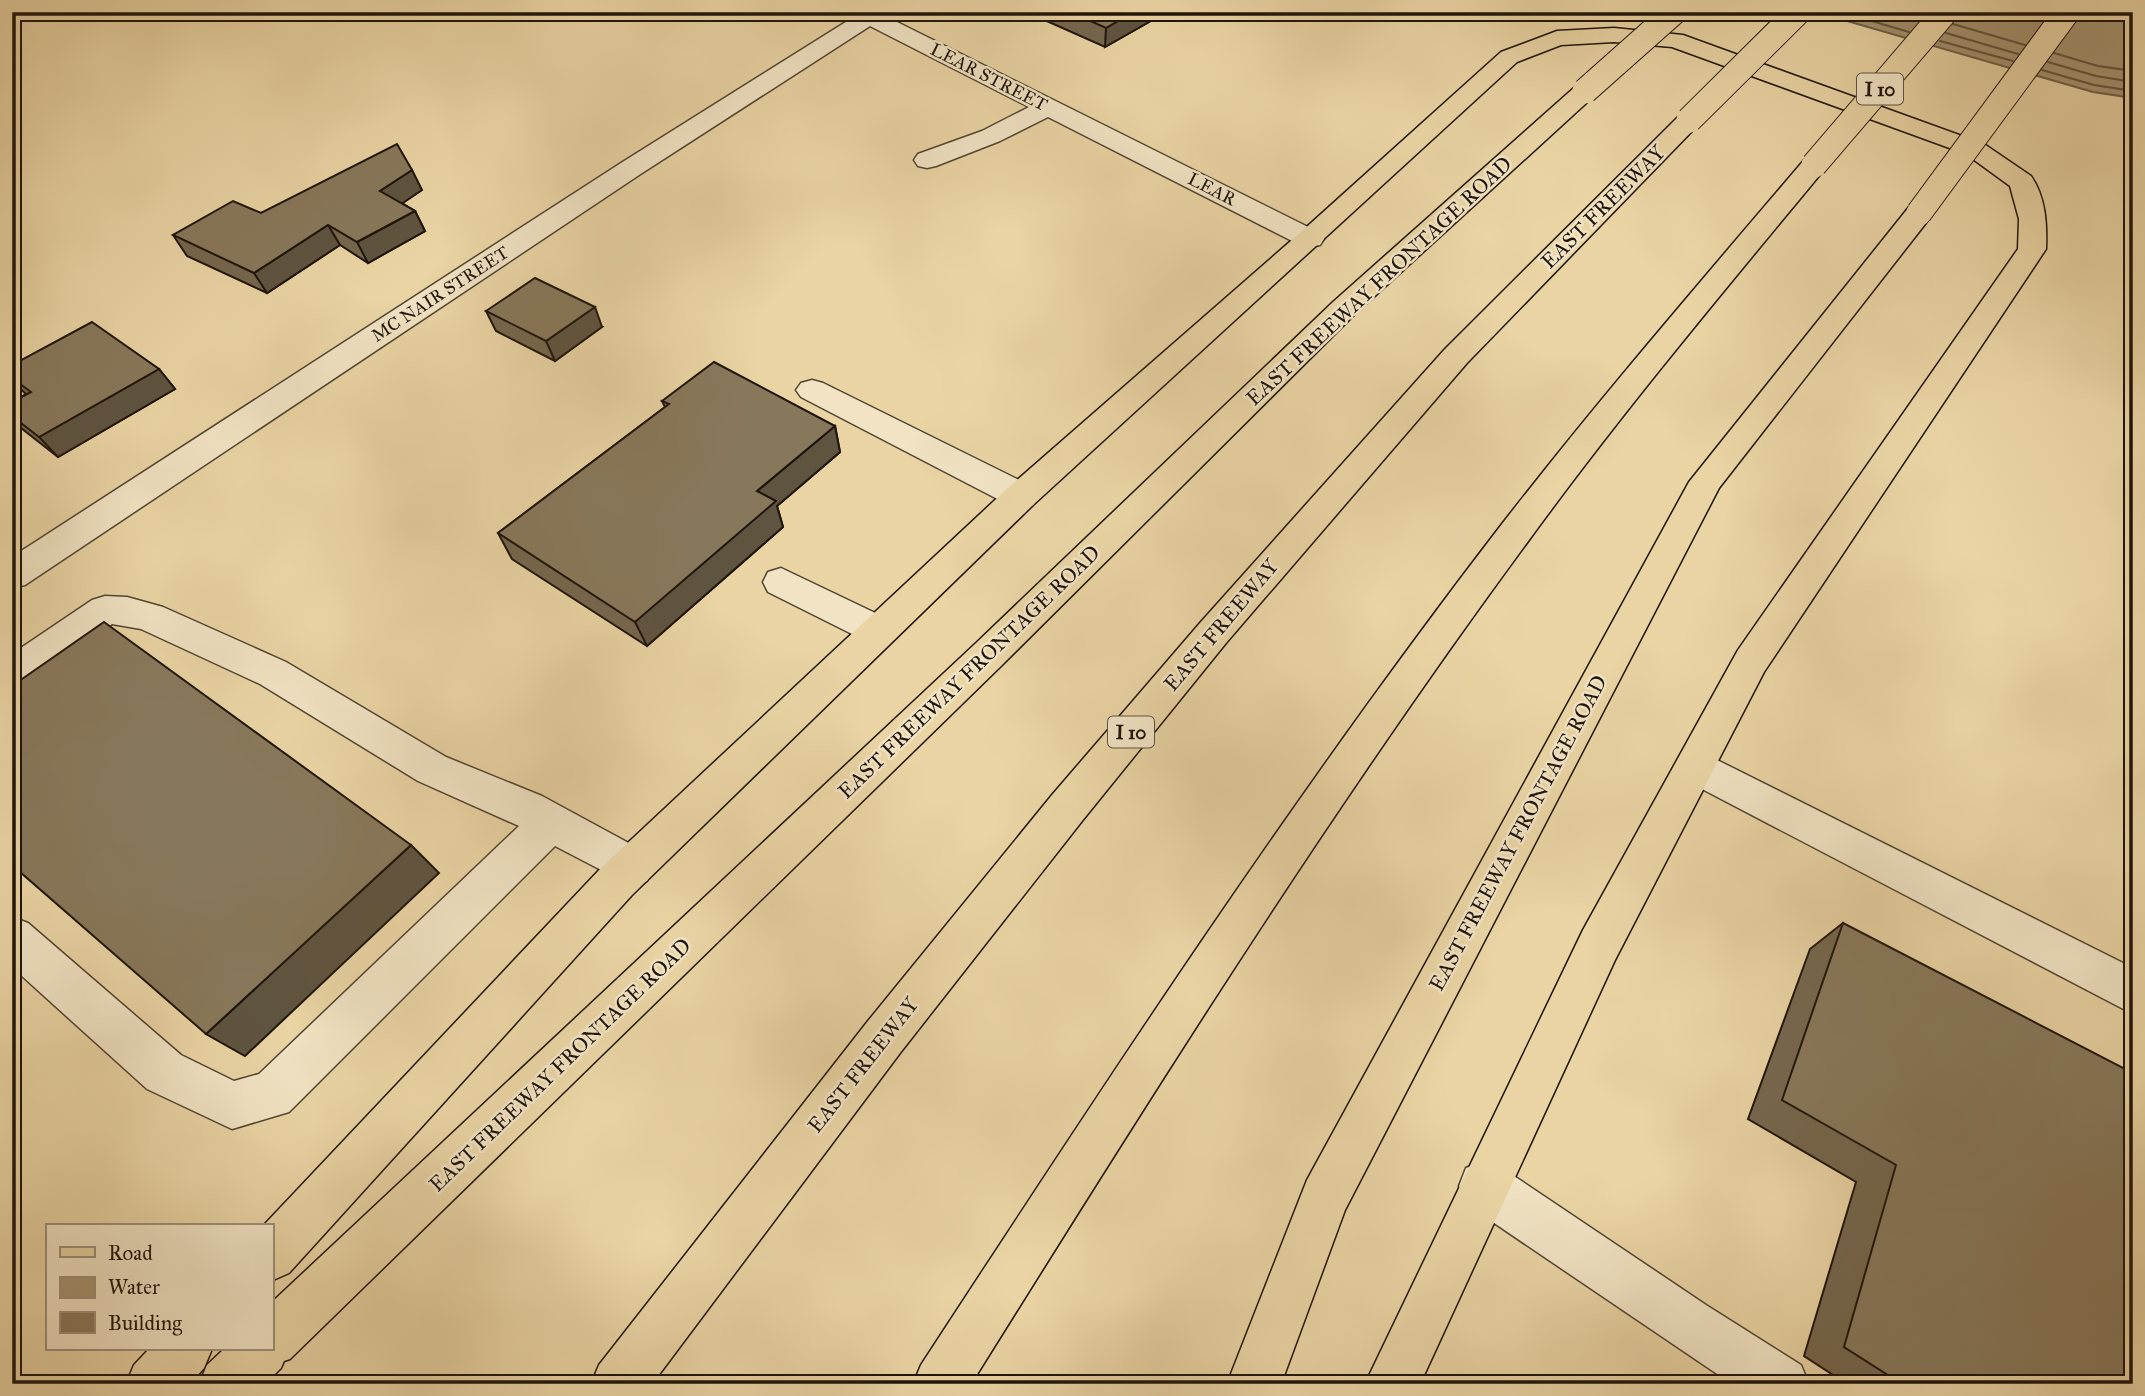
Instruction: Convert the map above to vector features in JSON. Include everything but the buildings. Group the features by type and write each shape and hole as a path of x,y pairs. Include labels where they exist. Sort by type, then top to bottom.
{"main road":[{"name":"EAST FREEWAY FRONTAGE ROAD","path":"273,1338 988,655 1343,309 1674,12"},
{"name":"EAST FREEWAY","path":"618,1384 892,1027 1067,808 1213,633 1456,356 1798,12"},
{"name":"I 10","path":"940,1384 1282,858 1461,607 1602,418 1945,12"},
{"name":"EAST FREEWAY FRONTAGE ROAD","path":"1254,1384 1325,1198 1706,482 1919,213 2067,12"},
{"path":"273,1253 632,867 1021,496 1310,239 1509,57 1557,38 1614,35 1675,40 1975,149 2022,181 2033,219 2032,249 1751,661 1599,945 1392,1384"},
{"path":"153,1384 184,1350"},
{"path":"226,1384 261,1350"}],"street":[{"name":"LEAR STREET","path":"874,14 1113,139"},
{"name":"MC NAIR STREET","path":"12,575 630,169 874,14"},
{"path":"927,160 992,136 1049,107"},
{"name":"LEAR","path":"1113,139 1310,239"},
{"path":"812,390 1021,496"},
{"path":"781,582 879,631"},
{"path":"12,674 105,610 127,611 150,617 273,673 432,769 527,809 632,867"},
{"path":"1695,766 2133,992"},
{"path":"12,938 164,1072 232,1105 272,1095 551,822"},
{"path":"1484,1186 1687,1324 1782,1384"}],"water":[{"path":"1816,12 2133,12 2133,98 2093,92"}]}
